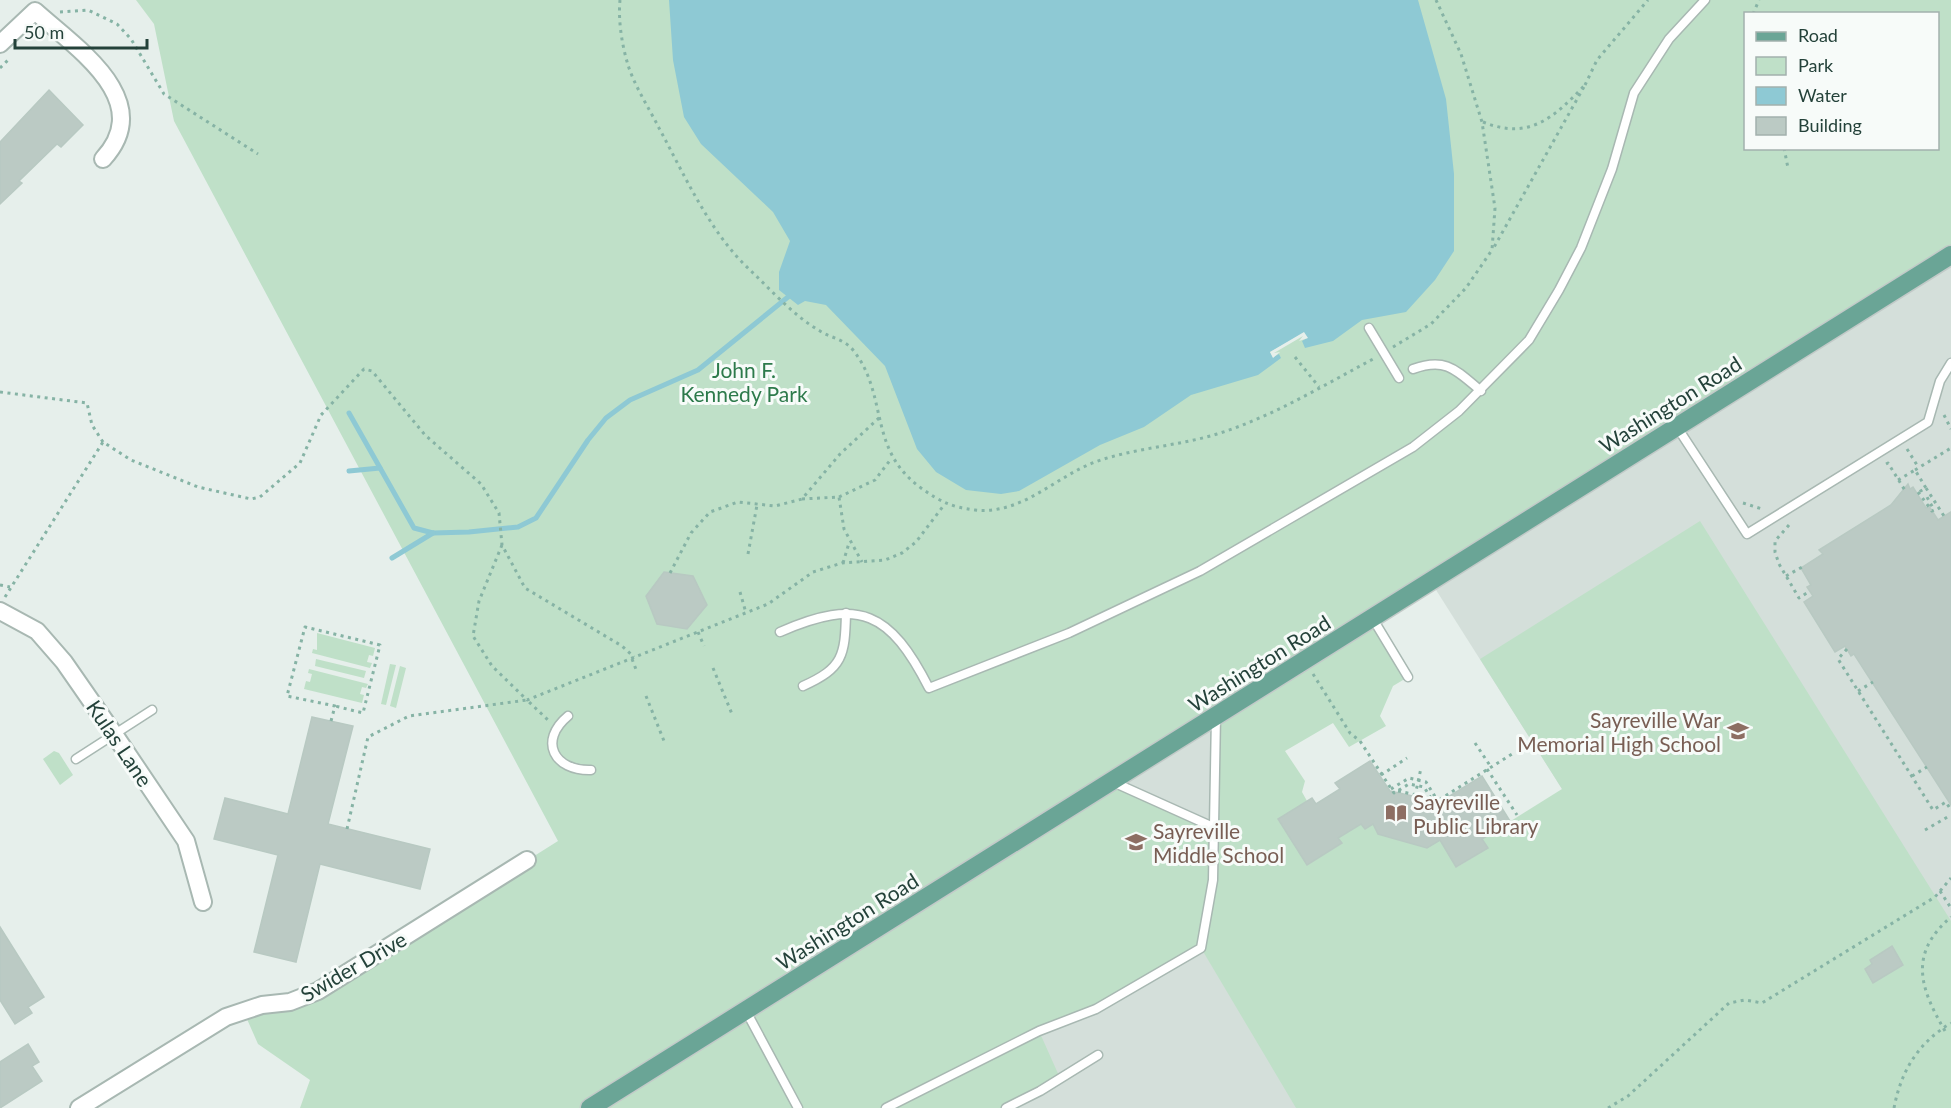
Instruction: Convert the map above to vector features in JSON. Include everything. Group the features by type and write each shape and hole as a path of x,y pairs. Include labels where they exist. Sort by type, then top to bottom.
{"main road":[{"name":"Washington Road","path":"590,1108 1951,255"}],"street":[{"path":"0,44 40,5 48,22 107,79 118,94 122,112 121,130 116,143 104,159"},
{"name":"Kulas Lane","path":"0,611 37,631 64,662 186,841 203,902"},
{"name":"Swider Drive","path":"79,1108 226,1017 262,1005 290,1002 318,991 527,860"}],"lane":[{"path":"780,632 808,620 846,613 870,618 894,632 912,655 929,688 1069,633 1200,571 1413,447 1481,391 1529,340 1581,248 1612,169 1634,93 1669,39 1705,0"},
{"path":"1369,328 1399,378"},
{"path":"1677,427 1747,534 1928,422 1940,381 1951,363"},
{"path":"1413,369 1423,365 1448,365 1481,391"},
{"path":"803,686 826,676 842,656 846,613"},
{"path":"1372,619 1408,677"},
{"path":"76,759 152,710"},
{"path":"568,716 555,726 552,742 554,754 575,771 591,770"},
{"path":"886,1108 1039,1030 1096,1009 1201,948 1213,880 1216,716"},
{"path":"1113,782 1214,827"},
{"path":"746,1010 798,1108"},
{"path":"1006,1108 1040,1091 1098,1055"}],"path":[{"path":"620,0 624,50 628,67 724,240 766,285 818,331 850,346 864,369 891,458 907,478 945,504 979,510 998,509 1038,495 1091,464 1109,457 1217,434 1319,387 1384,353 1431,324 1466,288 1492,250 1597,60 1648,0"},
{"path":"1436,0 1461,54 1482,122 1495,208 1492,250"},
{"path":"48,22 62,10 88,10 117,24 131,39 164,94 258,154"},
{"path":"0,69 14,54"},
{"path":"1482,122 1494,127 1511,128 1544,122 1554,117 1585,85"},
{"path":"1784,150 1788,168"},
{"path":"1295,357 1319,387"},
{"path":"0,392 87,403 92,425 103,442 131,460 198,487 251,499 260,497 300,463 321,415 364,369 372,370 425,435 481,484 499,513 502,545 525,588 622,646 633,658 637,672"},
{"path":"802,499 840,454 880,417"},
{"path":"1900,439 1944,516"},
{"path":"0,606 103,442"},
{"path":"1898,480 1951,448"},
{"path":"670,573 691,533 710,512 738,502 757,505 787,504 802,499 839,497 875,480 891,458"},
{"path":"1880,468 1888,463 1906,492"},
{"path":"1926,488 1918,493 1932,511 1934,510 1926,497 1930,495"},
{"path":"839,497 841,521 849,541 862,562"},
{"path":"1741,502 1752,508 1766,508"},
{"path":"347,829 368,737 409,716 527,700 774,601 813,572 842,564 885,560 902,554 916,542 945,504"},
{"path":"748,554 757,505"},
{"path":"1795,522 1785,528 1775,541 1776,558 1799,598 1810,591"},
{"path":"842,564 849,541"},
{"path":"502,545 479,601 473,636 492,666 555,726"},
{"path":"1786,576 1804,566"},
{"path":"0,585 10,588"},
{"path":"740,592 746,613"},
{"path":"305,627 380,645 363,713 334,706 287,696 305,627"},
{"path":"698,632 704,646"},
{"path":"1847,649 1838,659 1933,810 1946,802 1951,810"},
{"path":"713,668 732,714"},
{"path":"1313,674 1350,733 1360,741 1394,793 1409,784 1417,785 1424,787 1434,802 1438,801 1512,754"},
{"path":"1858,691 1873,682"},
{"path":"646,696 664,741"},
{"path":"331,721 334,706"},
{"path":"1475,743 1517,816"},
{"path":"1381,775 1407,758"},
{"path":"1912,776 1927,767"},
{"path":"1415,796 1421,768"},
{"path":"1391,789 1409,778 1426,782 1438,801"},
{"path":"1398,791 1432,798"},
{"path":"1926,830 1951,815"},
{"path":"1608,1108 1628,1096 1729,1003 1745,1000 1762,1004 1932,899 1951,878"},
{"path":"1940,891 1951,908"},
{"path":"1944,1029 1924,991 1922,965 1929,944 1951,917"},
{"path":"1894,1108 1897,1090 1908,1065 1923,1045 1951,1023"}],"shaded area":[{"name":"Sayreville War Memorial High School","path":"1951,255 1951,1108 1562,789 1431,582"},
{"name":"Sayreville Middle School","path":"1228,708 1371,1108 766,1108 720,1026"}],"green space":[{"name":"John F. Kennedy Park","path":"136,0 1951,0 1951,255 1373,618 1408,677 1393,686 1380,716 1386,726 1349,747 1333,723 1285,751 1305,781 1302,792 1307,801 1299,806 1307,865 1341,844 1338,838 1361,824 1365,829 1373,824 1379,834 1440,840 1457,867 1488,848 1482,839 1562,789 1480,659 1700,521 1951,921 1951,1108 1296,1108 1201,948 1126,993 1039,1031 1060,1078 1006,1108 300,1108 310,1080 258,1044 243,1010 290,1002 375,956 558,841 174,121 154,24","holes":["1216,716 1213,827 1114,781"]},
{"path":"317,633 375,648 373,656 369,655 367,662 372,663 370,668 312,653 313,649 317,650"},
{"path":"316,659 366,671 364,678 315,666"},
{"path":"390,664 396,665 386,705 381,704"},
{"path":"400,666 406,668 396,708 390,706"},
{"path":"309,669 368,684 366,688 362,687 360,694 364,695 362,703 304,689 306,681 310,682 312,674 308,673"},
{"path":"54,751 59,753 73,775 60,785 43,759"}],"water":[{"path":"669,0 1418,0 1446,99 1454,174 1454,251 1435,280 1406,312 1362,320 1333,341 1305,348 1302,341 1307,338 1304,333 1270,352 1273,357 1279,354 1281,358 1258,375 1191,395 1144,427 1100,445 1019,491 1001,494 966,490 936,472 917,449 885,366 826,305 805,301 798,305 779,290 779,272 790,241 773,212 701,144 684,117 673,60"}],"pier":[{"path":"1304,332 1308,338 1299,341 1303,336 1274,353 1280,352 1273,358 1270,352"}],"building":[{"path":"49,90 83,125 61,147 57,144 19,181 22,183 0,204 0,142"},
{"path":"1908,484 1910,489 1913,487 1926,508 1929,506 1938,520 1951,512 1951,805 1854,654 1851,656 1845,646 1835,652 1804,602 1813,596 1807,587 1811,585 1801,568 1823,554 1819,550 1891,505"},
{"path":"664,572 693,576 707,605 687,629 657,624 646,596"},
{"path":"312,717 353,726 328,824 430,849 420,889 320,864 296,962 254,952 278,855 214,839 225,798 288,814"},
{"name":"Sayreville Public Library","path":"1370,761 1390,791 1440,802 1482,776 1510,821 1482,839 1488,848 1456,867 1440,840 1427,848 1378,834 1373,824 1365,829 1361,824 1338,838 1342,843 1307,865 1278,819 1312,798 1316,804 1340,789 1335,783"},
{"path":"0,927 44,997 28,1007 32,1013 15,1024 0,1000"},
{"path":"1892,946 1903,965 1873,983 1865,969 1872,964 1870,960"},
{"path":"28,1044 39,1062 32,1066 42,1081 0,1108 0,1062"}],"waterway":[{"path":"349,413 414,528 433,533 518,527 536,518 588,440 606,418 630,400 698,370 788,297"},
{"path":"349,471 380,468"},
{"path":"392,558 433,533"}],"place":[{"name":"Sayreville War Memorial High School","path":"1738,731"},
{"name":"Sayreville Public Library","path":"1396,813"},
{"name":"Sayreville Middle School","path":"1136,842"}]}
